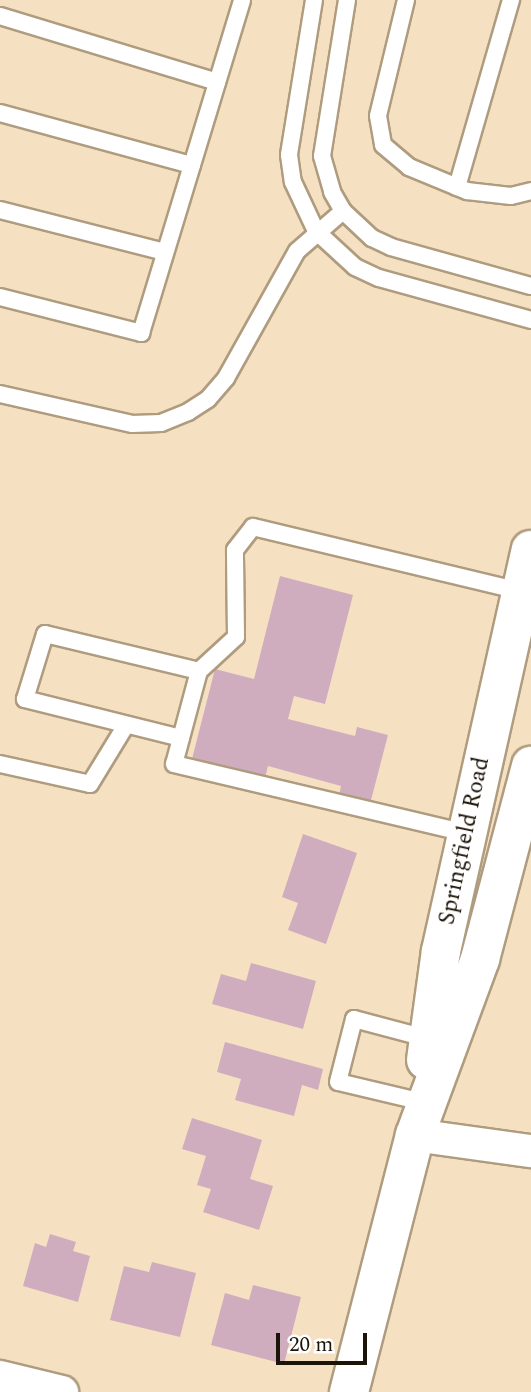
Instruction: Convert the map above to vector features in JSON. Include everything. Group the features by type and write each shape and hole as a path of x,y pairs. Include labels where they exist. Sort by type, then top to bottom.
{"main road":[{"name":"Springfield Road","path":"421,1113 441,951 531,550"},
{"name":"Springfield Road","path":"349,1392 421,1113 480,959 531,766"}],"street":[{"path":"421,1113 531,1151"},
{"path":"0,1377 62,1392"}],"lane":[{"path":"0,297 141,333 242,0"},
{"path":"314,0 289,155 293,182 316,231 355,267 379,278 531,320"},
{"path":"347,0 322,156 332,192 343,211 372,238 391,247 531,286"},
{"path":"407,0 377,126 383,145 409,167 457,187 511,196 531,191"},
{"path":"457,187 511,0"},
{"path":"0,16 217,82"},
{"path":"0,113 192,165"},
{"path":"0,210 166,252"},
{"path":"0,394 132,424 161,423 188,412 208,398 226,378 281,275 316,231 343,211"},
{"path":"513,281 531,279"},
{"path":"466,833 174,764 199,671 236,637 235,551 253,527 520,591"},
{"path":"181,738 25,699 45,634 199,671"},
{"path":"0,764 90,784 126,725"},
{"path":"421,1113 338,1082 354,1019 429,1039"}],"building":[{"path":"280,576 353,595 325,704 294,696 288,719 355,736 357,727 388,735 370,804 339,796 341,786 268,766 265,778 192,759 215,669 254,679"},
{"path":"303,834 357,853 326,944 288,930 298,903 282,897"},
{"path":"251,963 316,981 303,1029 212,1004 221,974 246,981"},
{"path":"225,1042 323,1069 318,1090 302,1085 294,1116 235,1100 241,1079 217,1072"},
{"path":"192,1118 262,1140 250,1179 273,1186 259,1230 203,1212 211,1189 197,1185 206,1156 182,1149"},
{"path":"50,1234 76,1242 73,1251 90,1256 78,1302 23,1286 35,1243 46,1247"},
{"path":"152,1262 196,1273 180,1337 110,1320 124,1266 149,1272"},
{"path":"253,1285 301,1297 284,1364 211,1345 225,1293 249,1300"}]}
